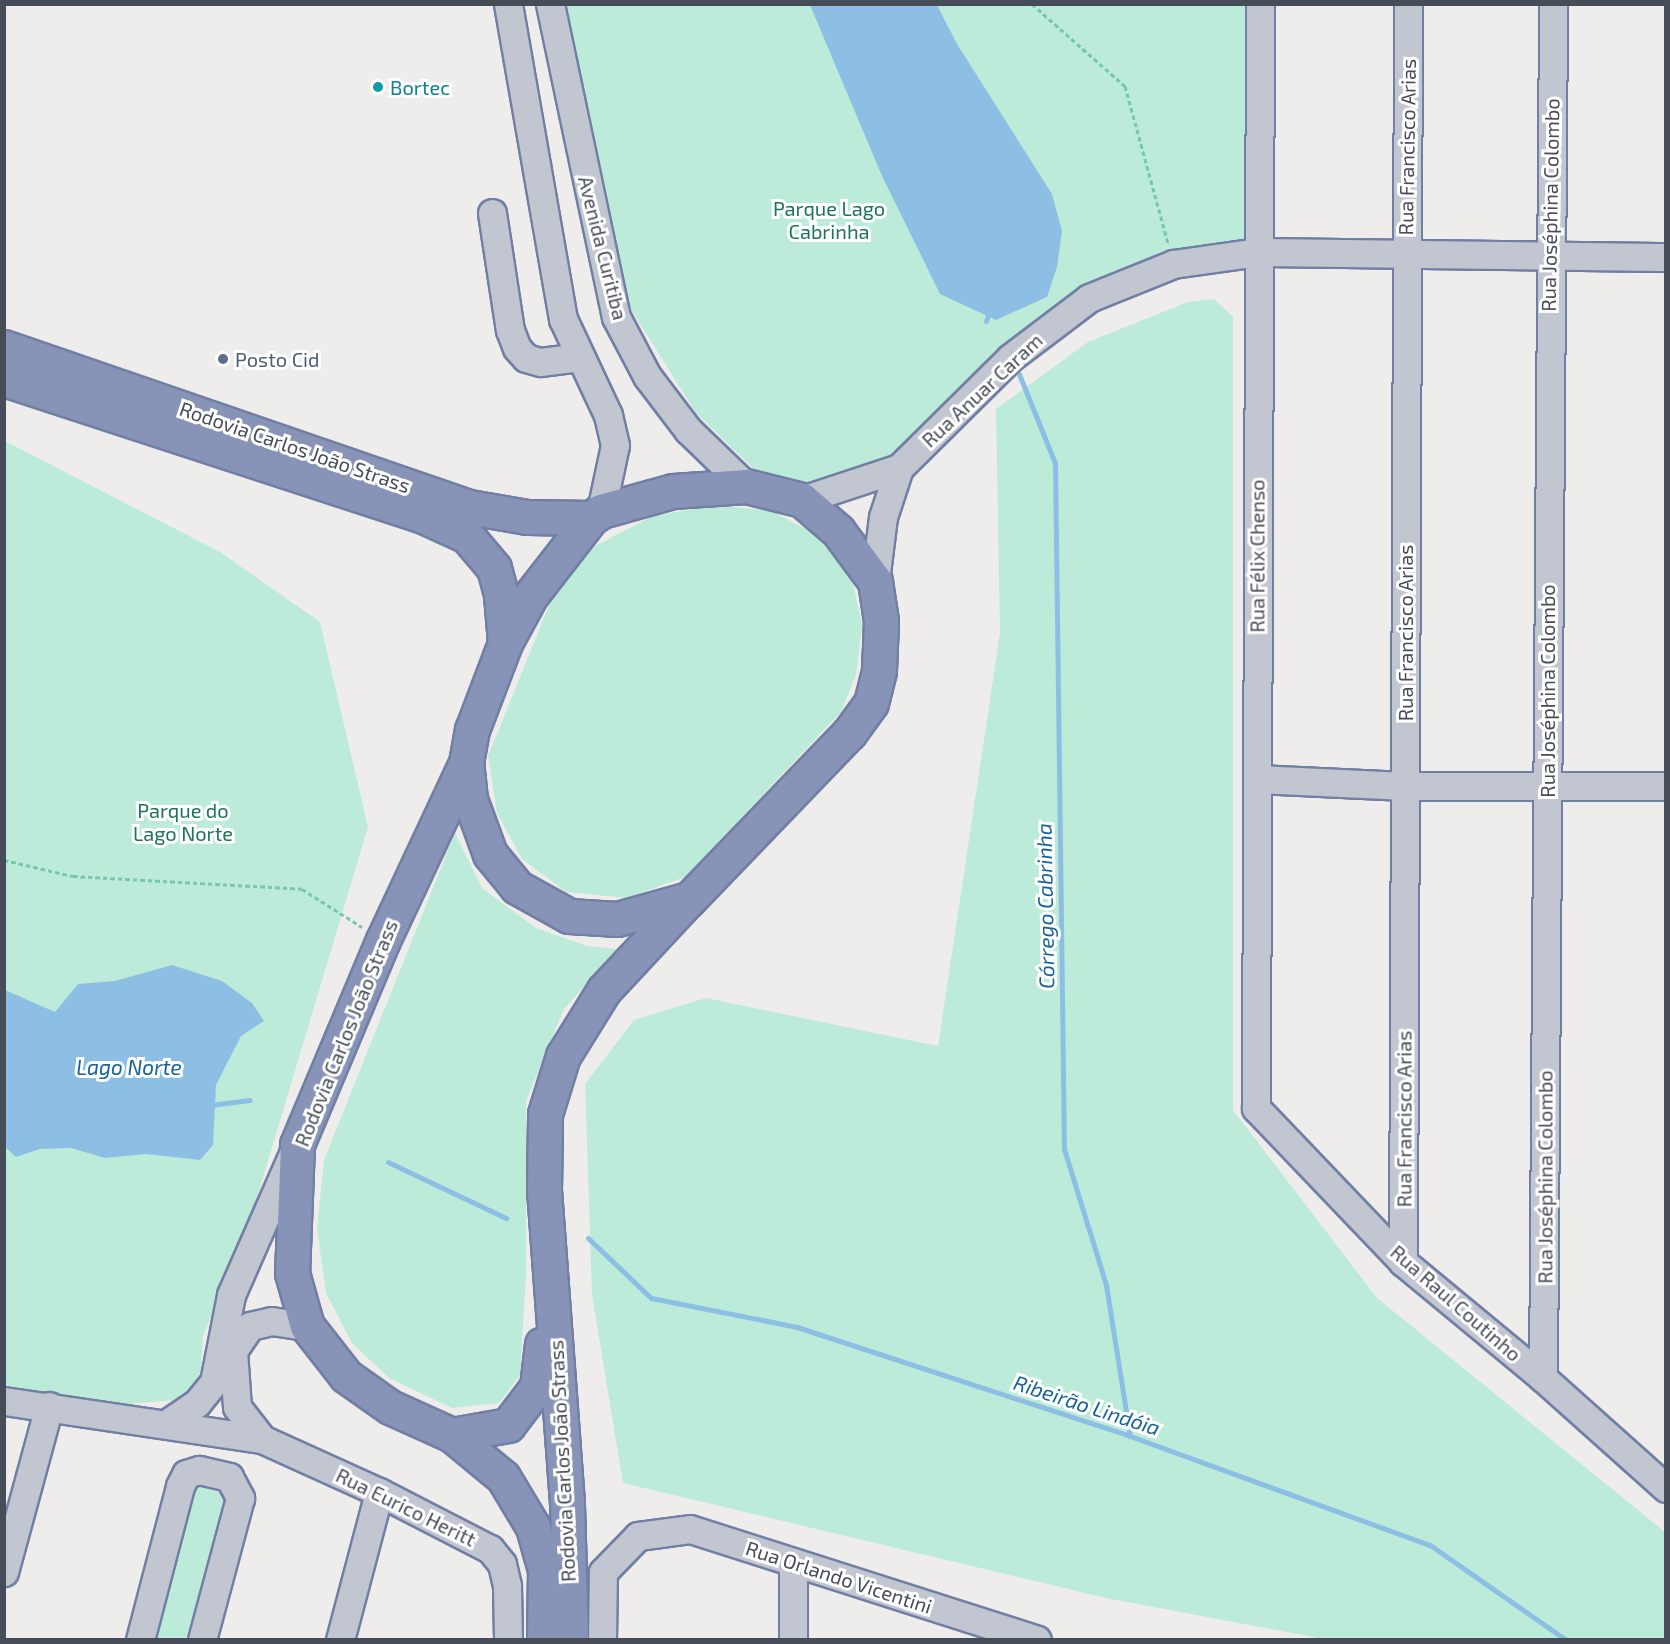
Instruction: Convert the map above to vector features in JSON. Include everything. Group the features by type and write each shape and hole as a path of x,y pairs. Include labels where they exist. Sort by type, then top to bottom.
{"highway":[{"name":"Rodovia Carlos João Strass","path":"4,347 469,507 527,517 596,514 673,491 746,486 802,500"},
{"name":"Rodovia Carlos João Strass","path":"4,379 421,515 467,536 494,568 501,595 505,642"},
{"path":"802,500 838,531 875,581"},
{"path":"596,514 531,595 505,642 472,730 466,763 470,799 490,854 517,887 569,916 617,920 689,899"},
{"name":"Rodovia Carlos João Strass","path":"571,1640 567,1503 544,1189 545,1114 563,1056 604,990 849,733 871,703 879,670 881,621 875,581"},
{"name":"Rodovia Carlos João Strass","path":"466,763 383,940 297,1145 292,1273 307,1326 346,1376 390,1407 452,1435 503,1477 533,1527 545,1570 544,1640"},
{"path":"452,1435 508,1425 537,1387 550,1268"}],"street":[{"path":"508,4 563,319 578,357 608,415 615,445 596,514"},
{"name":"Avenida Curitiba","path":"550,4 616,316 647,376 681,421 746,486"},
{"name":"Rua Félix Chenso","path":"1256,1108 1257,252 1260,4"},
{"name":"Rua Francisco Arias","path":"1403,1262 1408,4"},
{"name":"Rua Joséphina Colombo","path":"1544,1378 1553,4"},
{"path":"492,213 510,330 517,348 526,358 540,362 578,357"},
{"name":"Rua Anuar Caram","path":"899,468 1010,358 1089,298 1173,264 1257,252 1665,257"},
{"path":"802,500 899,468"},
{"path":"875,581 884,517 899,468"},
{"path":"1257,779 1405,786 1665,786"},
{"name":"Rua Raul Coutinho","path":"1256,1108 1403,1262 1544,1378 1665,1488"},
{"path":"166,1424 198,1403 214,1382 231,1295 297,1145"},
{"path":"195,1426 214,1408 223,1391 233,1351 250,1326 271,1321 307,1326"},
{"path":"233,1351 237,1407 262,1439"},
{"path":"4,1401 195,1426 262,1439"},
{"path":"4,1572 49,1406"},
{"name":"Rua Eurico Heritt","path":"262,1439 379,1492 490,1549 502,1564 508,1640"},
{"path":"140,1640 180,1486 186,1474 200,1470 229,1477 240,1498 202,1640"},
{"path":"340,1640 379,1492"},
{"name":"Rua Orlando Vicentini","path":"638,1536 690,1529 793,1563 965,1628 1037,1640"},
{"name":"Rodovia Carlos João Strass","path":"602,1640 603,1572 638,1536"},
{"path":"793,1563 793,1640"},
{"path":"499,1640 507,1610"}],"path":[{"path":"1032,4 1125,86 1173,264"},
{"path":"4,860 73,876 302,889 383,940"}],"green space":[{"name":"Parque Lago Cabrinha","path":"566,5 1248,5 1246,241 1086,289 898,459 802,491 755,470 696,413 627,303"},
{"path":"1214,299 1233,317 1233,1110 1377,1298 1665,1532 1665,1639 1324,1639 1106,1598 623,1483 592,1295 585,1084 634,1020 706,998 938,1046 1000,633 996,409 1088,342 1188,302"},
{"name":"Parque do Lago Norte","path":"5,441 220,552 320,622 368,827 250,1221 203,1336 201,1370 192,1390 175,1400 104,1406 5,1392"},
{"path":"716,505 771,511 818,535 852,579 862,625 856,675 841,712 685,877 627,898 566,892 522,859 497,813 488,756 554,593 595,546 653,516"},
{"path":"455,833 482,888 536,928 587,946 618,949 564,1009 526,1101 526,1277 520,1375 499,1403 452,1408 389,1378 352,1343 326,1293 317,1228 324,1160"},
{"path":"190,1483 232,1497 185,1640 149,1640 140,1637"}],"water":[{"path":"810,5 937,5 957,44 1052,194 1062,231 1057,267 1047,297 996,320 940,294 882,176"},
{"name":"Lago Norte","path":"172,965 222,981 252,1003 264,1021 241,1036 216,1085 213,1145 200,1160 146,1154 105,1158 71,1148 40,1149 16,1157 5,1147 5,990 55,1012 78,984 115,981"}],"waterway":[{"name":"Córrego Cabrinha","path":"986,321 990,310"},
{"name":"Córrego Cabrinha","path":"1019,374 1055,463 1064,1149 1106,1285 1130,1436"},
{"name":"Ribeirão Lindóia","path":"210,1105 250,1100"},
{"name":"Ribeirão Lindóia","path":"388,1162 506,1218"},
{"name":"Ribeirão Lindóia","path":"588,1238 651,1298 797,1327 1130,1436 1430,1545 1566,1640"}],"place":[{"name":"Bortec","path":"378,87"},
{"name":"Posto Cid","path":"223,359"}]}
